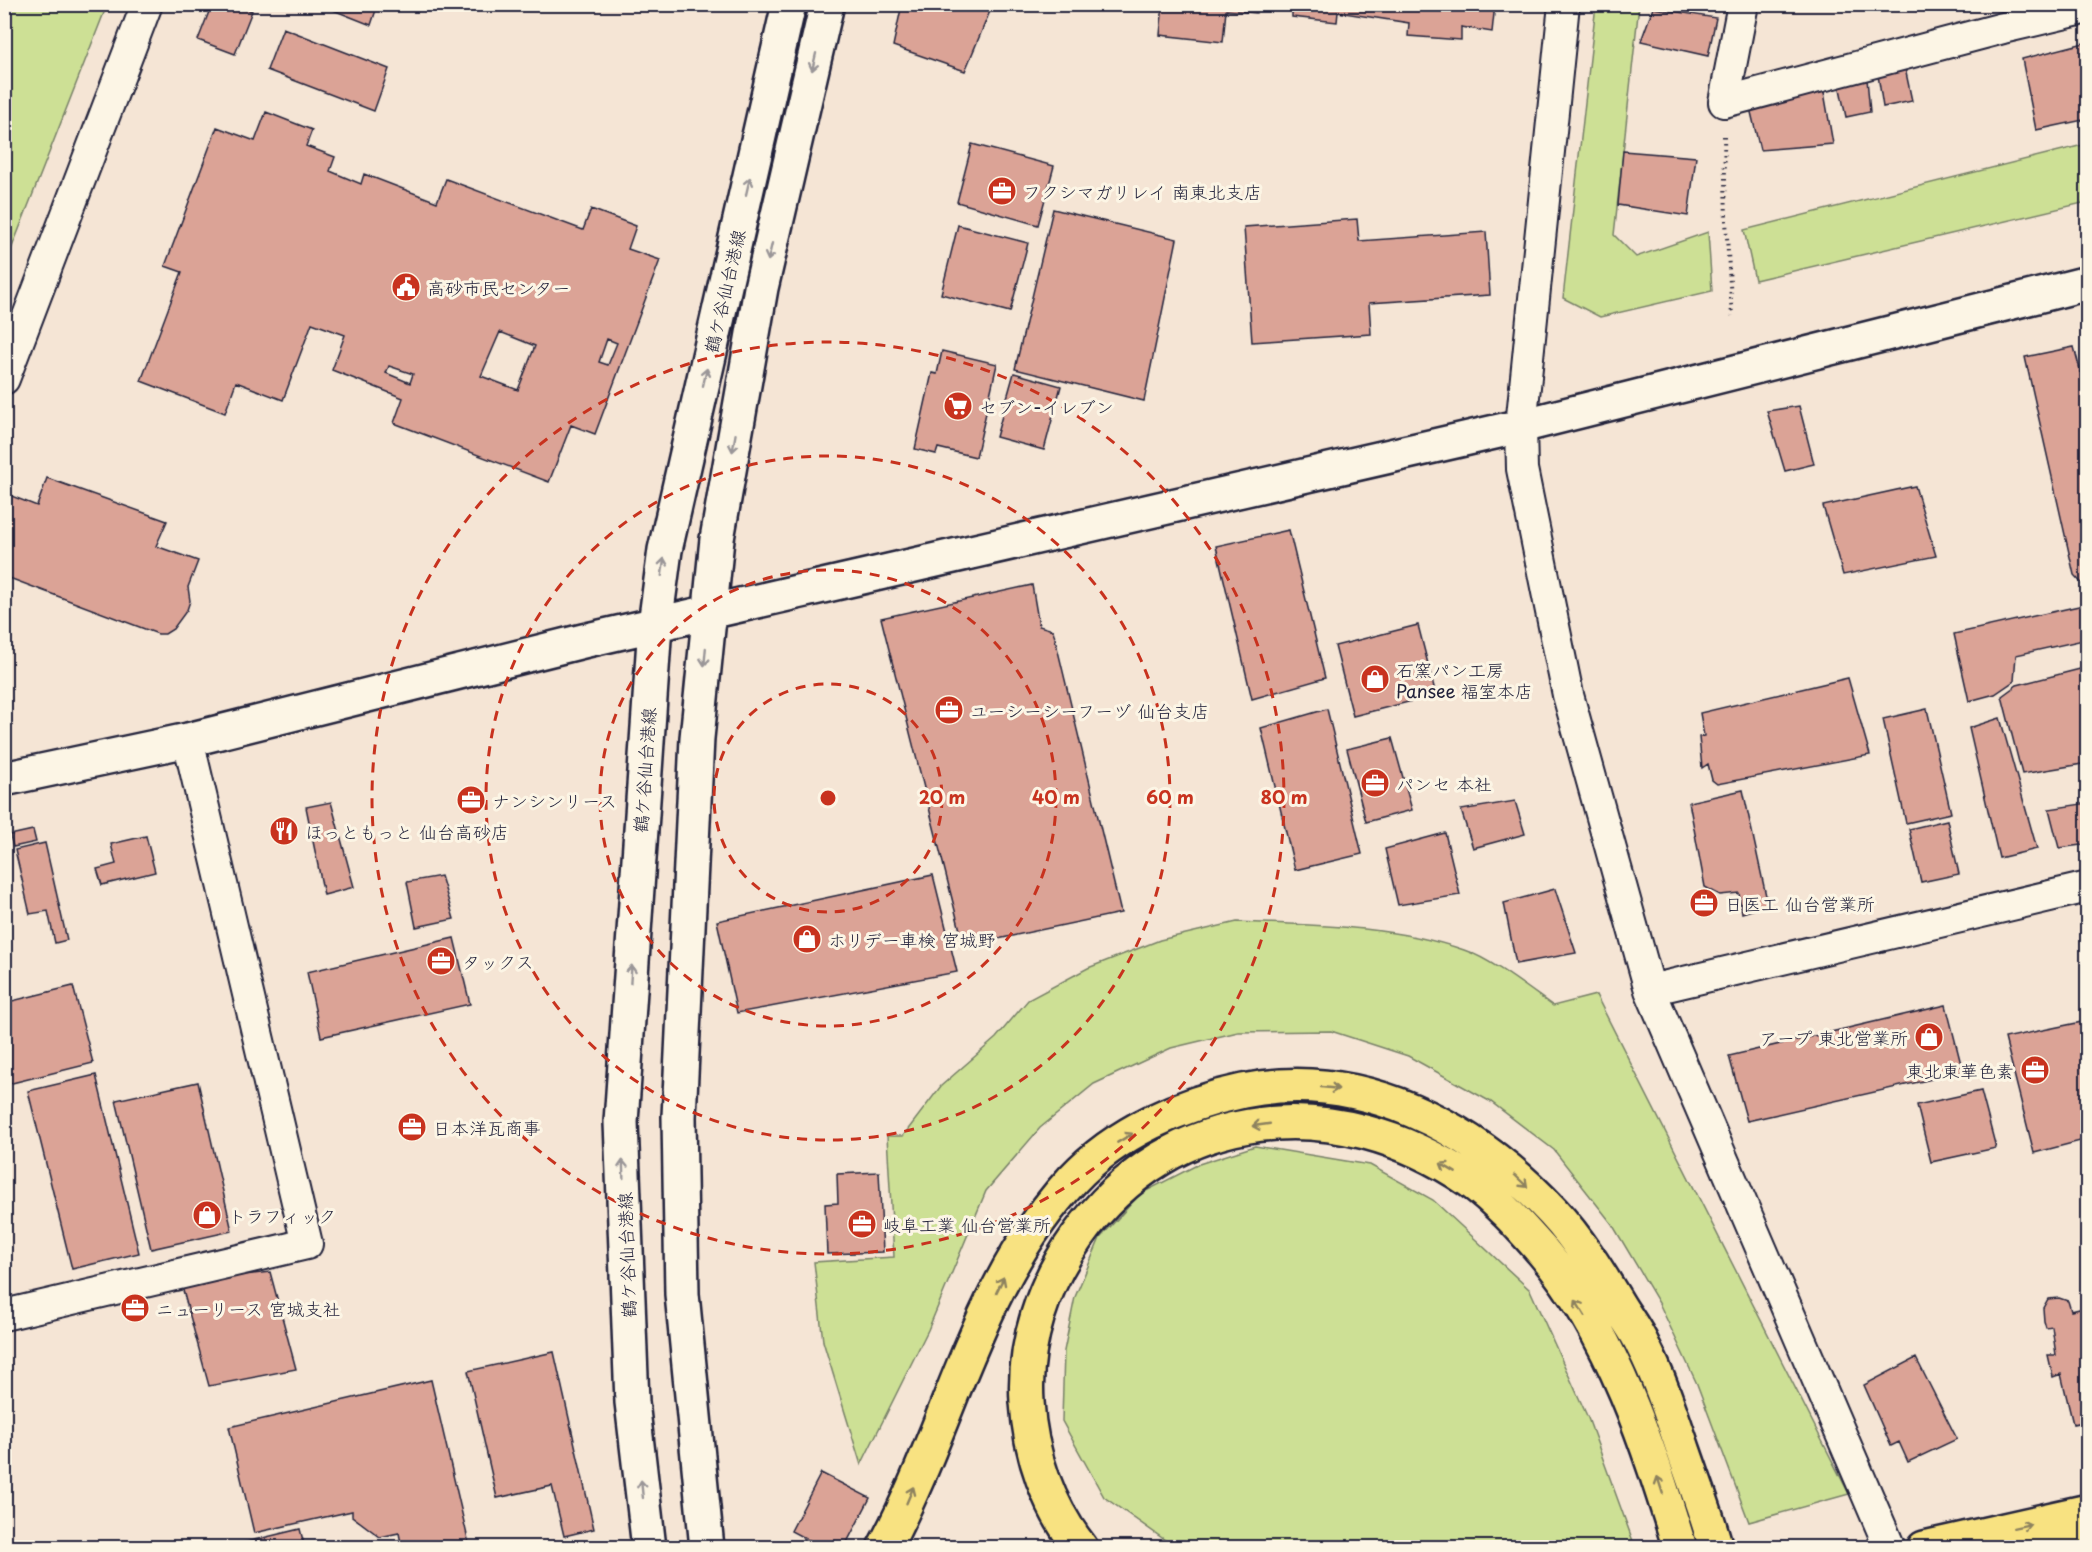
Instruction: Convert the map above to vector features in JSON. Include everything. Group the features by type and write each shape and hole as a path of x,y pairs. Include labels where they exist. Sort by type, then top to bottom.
{"main road":[{"path":"884,1548 902,1515 975,1338 1005,1275 1036,1224 1074,1178 1115,1144 1159,1117 1210,1098 1257,1088 1305,1085 1358,1090 1416,1111 1465,1138 1513,1173 1555,1214 1591,1260 1643,1345 1672,1416 1715,1542"},
{"path":"1081,1548 1046,1488 1029,1434 1026,1379 1032,1333 1047,1290 1067,1250 1094,1213 1129,1178 1172,1150 1219,1131 1270,1123 1323,1124 1376,1134 1424,1154 1470,1181 1510,1217 1544,1254 1579,1305 1610,1359 1640,1424 1679,1544"},
{"path":"1924,1548 2088,1511"},
{"path":"2041,1548 2088,1538"}],"street":[{"path":"4,379 147,4"},
{"name":"鶴ケ谷仙台港線","path":"649,1548 632,1402 621,1122 655,625 665,550 789,4"},
{"name":"鶴ケ谷仙台港線","path":"706,1548 682,1294 680,1117 697,738 717,539 761,288 827,4"},
{"path":"1564,4 1521,426 1522,469 1568,695 1650,990 1890,1548"},
{"path":"1743,4 1724,102 2006,16 2088,8"},
{"path":"4,779 188,740 709,612 1521,426 2088,283"},
{"path":"4,1315 307,1244 188,740"},
{"path":"1650,990 2088,887"}],"path":[{"path":"1724,102 1726,221 1732,316"}],"green space":[{"path":"4,5 107,5 5,265"},
{"path":"1596,5 1639,5 1614,235 1636,257 1708,232 1712,291 1600,317 1563,298"},
{"path":"2087,144 2087,202 1755,280 1744,230"},
{"path":"1237,922 1352,928 1409,936 1475,954 1510,975 1553,1006 1596,995 1849,1494 1749,1522 1697,1384 1659,1303 1612,1224 1554,1150 1491,1102 1408,1056 1331,1031 1238,1032 1171,1048 1094,1084 1040,1128 986,1191 928,1330 861,1465 823,1341 814,1262 894,1257 887,1136 903,1136 941,1086 996,1038 1028,1000 1088,968 1160,940"},
{"path":"1255,1146 1370,1165 1433,1200 1530,1290 1588,1418 1634,1544 1613,1548 1175,1547 1104,1497 1062,1421 1064,1351 1075,1297 1100,1238 1140,1194 1199,1164"}],"building":[{"path":"212,4 234,4 252,11 235,54 198,40"},
{"path":"318,4 378,4 371,25"},
{"path":"902,4 993,4 965,71 893,46"},
{"path":"1163,4 1257,4 1256,13 1226,10 1223,42 1160,35"},
{"path":"1268,4 1495,4 1492,32 1461,27 1461,40 1408,36 1409,23 1338,12 1337,22 1292,17 1292,8"},
{"path":"1653,8 1716,18 1708,56 1641,41"},
{"path":"283,28 389,69 374,111 267,70"},
{"path":"2088,42 2088,119 2036,130 2022,59"},
{"path":"1905,68 1912,101 1883,107 1878,75"},
{"path":"1867,79 1870,112 1846,117 1839,84"},
{"path":"1824,92 1833,144 1760,150 1750,108"},
{"path":"266,112 312,130 306,146 335,157 330,171 361,184 364,174 437,202 446,179 583,230 591,209 636,226 628,249 660,260 595,434 571,425 549,482 394,423 403,398 332,370 345,335 312,323 283,400 236,382 225,413 141,381 182,272 165,266 217,127 255,141","holes":["500,332 535,346 518,390 481,376","607,339 617,343 608,365 599,362","389,366 413,374 410,383 386,373"]},
{"path":"972,144 1054,166 1038,225 957,202"},
{"path":"1623,151 1696,157 1688,216 1618,205"},
{"path":"1053,209 1177,239 1144,401 1015,369"},
{"path":"1357,219 1359,241 1486,232 1490,295 1369,303 1371,334 1252,342 1244,227"},
{"path":"958,225 1028,243 1010,312 941,294"},
{"path":"2074,347 2088,399 2087,589 2074,575 2025,357"},
{"path":"942,351 997,364 976,457 938,448 936,454 915,449 932,373 937,374"},
{"path":"1014,373 1061,386 1044,450 996,437"},
{"path":"1799,406 1814,464 1785,471 1767,411"},
{"path":"47,478 167,521 156,546 198,561 188,587 190,601 187,610 173,629 165,634 158,634 4,576 4,493 37,506"},
{"path":"1915,486 1936,556 1843,575 1823,506"},
{"path":"1289,530 1325,678 1252,699 1216,546"},
{"path":"1032,585 1039,626 1053,630 1121,913 964,946 881,618"},
{"path":"2088,604 2088,639 2016,655 2014,681 1995,694 1969,701 1954,634"},
{"path":"1418,625 1436,695 1353,716 1335,646"},
{"path":"2088,667 2088,763 2022,774 2002,696 2017,685"},
{"path":"1848,678 1870,755 1717,784 1712,780 1708,764 1702,768 1699,737 1704,736 1700,713"},
{"path":"1327,709 1362,854 1295,870 1261,728"},
{"path":"1927,709 1951,813 1906,823 1883,719"},
{"path":"2000,718 2037,849 1999,858 1969,728"},
{"path":"1392,738 1412,810 1366,822 1347,749"},
{"path":"1743,790 1768,905 1742,913 1739,893 1720,895 1705,887 1689,802"},
{"path":"1515,801 1525,834 1473,848 1461,810"},
{"path":"331,802 354,887 324,895 306,807"},
{"path":"2088,803 2088,844 2059,848 2049,809"},
{"path":"1947,820 1959,874 1921,882 1909,829"},
{"path":"33,830 36,842 13,847 10,835"},
{"path":"1445,833 1460,895 1398,905 1385,849"},
{"path":"146,836 155,872 102,885 97,869 116,864 111,844"},
{"path":"45,843 67,940 55,943 48,911 30,914 15,850"},
{"path":"933,875 957,972 737,1013 717,921"},
{"path":"441,876 454,919 416,927 407,882"},
{"path":"1555,889 1576,953 1516,964 1504,903"},
{"path":"454,938 470,1004 321,1037 307,972"},
{"path":"73,986 93,1063 4,1085 4,1003"},
{"path":"1946,1005 1963,1072 1747,1121 1729,1056"},
{"path":"2082,1022 2088,1046 2088,1139 2034,1153 2005,1038"},
{"path":"96,1075 139,1253 72,1269 28,1091"},
{"path":"198,1082 232,1231 151,1249 116,1100"},
{"path":"1981,1091 1996,1148 1931,1162 1917,1105"},
{"path":"879,1172 883,1252 827,1254 825,1204 838,1203 837,1174"},
{"path":"270,1272 296,1369 209,1386 181,1283"},
{"path":"2059,1298 2068,1301 2071,1311 2088,1307 2088,1421 2073,1424 2061,1374 2053,1377 2048,1355 2056,1355 2052,1327 2046,1328 2044,1321 2043,1308 2048,1299"},
{"path":"554,1352 594,1529 564,1536 552,1486 497,1498 468,1371"},
{"path":"1916,1358 1957,1439 1908,1462 1899,1442 1891,1446 1864,1385"},
{"path":"431,1380 470,1548 402,1548 399,1533 380,1537 352,1516 352,1511 254,1533 229,1427"},
{"path":"821,1473 870,1498 844,1548 823,1548 791,1531"},
{"path":"300,1529 305,1548 221,1548"}],"place":[{"name":"フクシマガリレイ 南東北支店","path":"1002,191"},
{"name":"高砂市民センター","path":"406,287"},
{"name":"セブン-イレブン","path":"958,406"},
{"name":"石窯パン工房 Pansee 福室本店","path":"1375,679"},
{"name":"ユーシーシーフーヅ 仙台支店","path":"949,710"},
{"name":"パンセ 本社","path":"1375,783"},
{"name":"ナンシンリース","path":"471,800"},
{"name":"ほっともっと 仙台高砂店","path":"284,831"},
{"name":"日医工 仙台営業所","path":"1704,903"},
{"name":"ホリデー車検 宮城野","path":"807,939"},
{"name":"タックス","path":"441,961"},
{"name":"アープ 東北営業所","path":"1929,1037"},
{"name":"東北東華色素","path":"2035,1070"},
{"name":"日本洋瓦商事","path":"412,1127"},
{"name":"トラフィック","path":"207,1215"},
{"name":"岐阜工業 仙台営業所","path":"862,1224"},
{"name":"ニューリース 宮城支社","path":"135,1308"}]}
